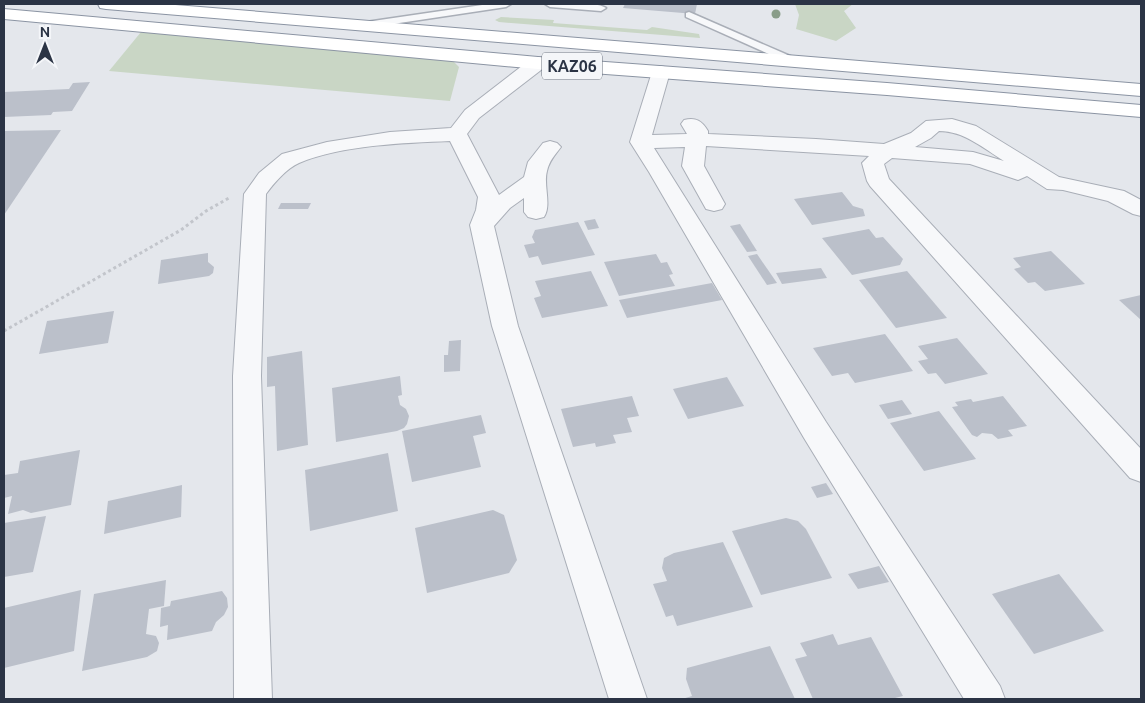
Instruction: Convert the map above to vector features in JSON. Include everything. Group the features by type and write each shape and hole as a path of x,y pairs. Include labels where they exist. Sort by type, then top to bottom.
{"highway":[{"name":"KАZ06","path":"106,4 1141,90"},
{"name":"KАZ06","path":"4,14 538,63 1141,111"}],"street":[{"path":"253,699 247,376 255,194 267,178 290,159 327,148 390,138 457,134 472,114 538,63"},
{"path":"661,72 652,142 660,172 815,430 986,699"},
{"path":"1141,224 1110,207 1055,184 969,130 952,125 933,125 927,132 908,143 888,151 874,163 878,181 1141,469"},
{"path":"457,134 489,197 488,210 482,225 505,326 628,699"},
{"path":"652,142 696,140 816,144 888,151"},
{"path":"696,140 692,166 714,204"},
{"path":"536,212 533,181 539,159 550,147"},
{"path":"482,225 502,203 533,181"},
{"path":"1055,184 1062,183 1116,196 1141,209"}],"lane":[{"path":"366,25 506,4"},
{"path":"550,4 601,8"},
{"path":"689,14 793,61"}],"path":[{"path":"4,331 182,230 226,198 255,194"}],"green space":[{"path":"795,4 853,4 844,11 856,28 836,41 796,29 799,15"},
{"path":"501,17 554,20 553,23 647,30 652,27 699,34 700,38 499,22 495,20"},
{"path":"141,32 452,60 459,67 450,101 109,71"}],"building":[{"path":"625,4 697,4 695,14 623,8"},
{"path":"90,82 72,111 53,112 51,115 4,117 4,92 69,89 73,83"},
{"path":"61,130 4,215 4,131"},
{"path":"842,192 853,206 863,209 865,216 812,225 794,199"},
{"path":"281,203 311,203 308,209 278,209"},
{"path":"595,219 599,228 588,230 584,221"},
{"path":"578,222 595,255 542,265 538,256 529,258 524,245 535,243 532,237 535,230"},
{"path":"740,224 757,251 747,252 730,226"},
{"path":"869,229 876,238 883,237 903,259 900,265 852,275 822,238"},
{"path":"1051,251 1085,284 1045,291 1035,282 1028,283 1014,269 1021,267 1013,258"},
{"path":"208,253 208,262 214,267 213,273 209,276 158,284 161,260"},
{"path":"656,254 661,263 667,262 673,274 669,275 675,286 619,296 604,262"},
{"path":"757,254 777,283 767,285 748,256"},
{"path":"821,268 827,278 782,284 776,273"},
{"path":"591,271 608,306 542,318 534,298 541,296 535,281"},
{"path":"907,271 947,318 896,328 859,280"},
{"path":"712,283 722,300 627,318 619,300"},
{"path":"1141,295 1141,320 1119,300"},
{"path":"114,311 108,343 39,354 47,321"},
{"path":"885,334 913,371 855,383 848,373 832,376 813,348"},
{"path":"957,338 988,374 945,384 936,373 928,374 918,361 928,359 918,346"},
{"path":"461,340 460,371 444,372 444,355 448,355 449,341"},
{"path":"302,351 308,445 277,451 275,386 267,387 267,357"},
{"path":"400,376 402,395 398,396 400,405 406,409 409,416 404,428 397,431 336,442 332,388"},
{"path":"727,377 744,406 688,419 673,389"},
{"path":"632,396 639,416 627,418 632,432 613,435 616,443 596,447 595,443 573,447 561,409"},
{"path":"1003,396 1027,426 1008,430 1013,436 998,439 992,434 982,433 977,437 972,435 952,407 958,406 955,402 971,399 973,402"},
{"path":"902,400 912,414 888,419 879,405"},
{"path":"939,411 976,459 924,471 890,423"},
{"path":"481,415 486,433 473,436 481,467 412,482 402,431"},
{"path":"80,450 71,505 31,513 23,510 8,514 12,496 4,498 4,475 18,473 20,461"},
{"path":"388,453 398,511 310,531 305,470"},
{"path":"826,483 833,494 817,498 811,487"},
{"path":"182,485 181,517 104,534 108,501"},
{"path":"493,510 504,515 517,560 509,573 427,593 415,528"},
{"path":"46,516 33,572 4,577 4,523"},
{"path":"786,518 798,521 806,529 832,578 761,595 732,531"},
{"path":"723,542 753,607 677,626 673,615 666,617 653,584 667,581 662,568 664,558 674,553"},
{"path":"879,566 889,582 858,589 848,574"},
{"path":"1059,574 1104,631 1034,654 992,594"},
{"path":"166,580 164,606 149,609 146,634 156,636 159,643 157,651 147,657 82,671 94,594"},
{"path":"81,590 74,651 4,668 4,608"},
{"path":"222,591 227,598 228,607 224,615 216,622 212,631 167,640 168,625 160,627 161,608 170,606 171,601"},
{"path":"833,634 838,645 871,637 903,696 891,699 813,699 795,659 807,656 800,643"},
{"path":"770,646 795,699 682,699 692,696 686,679 687,668"}]}
